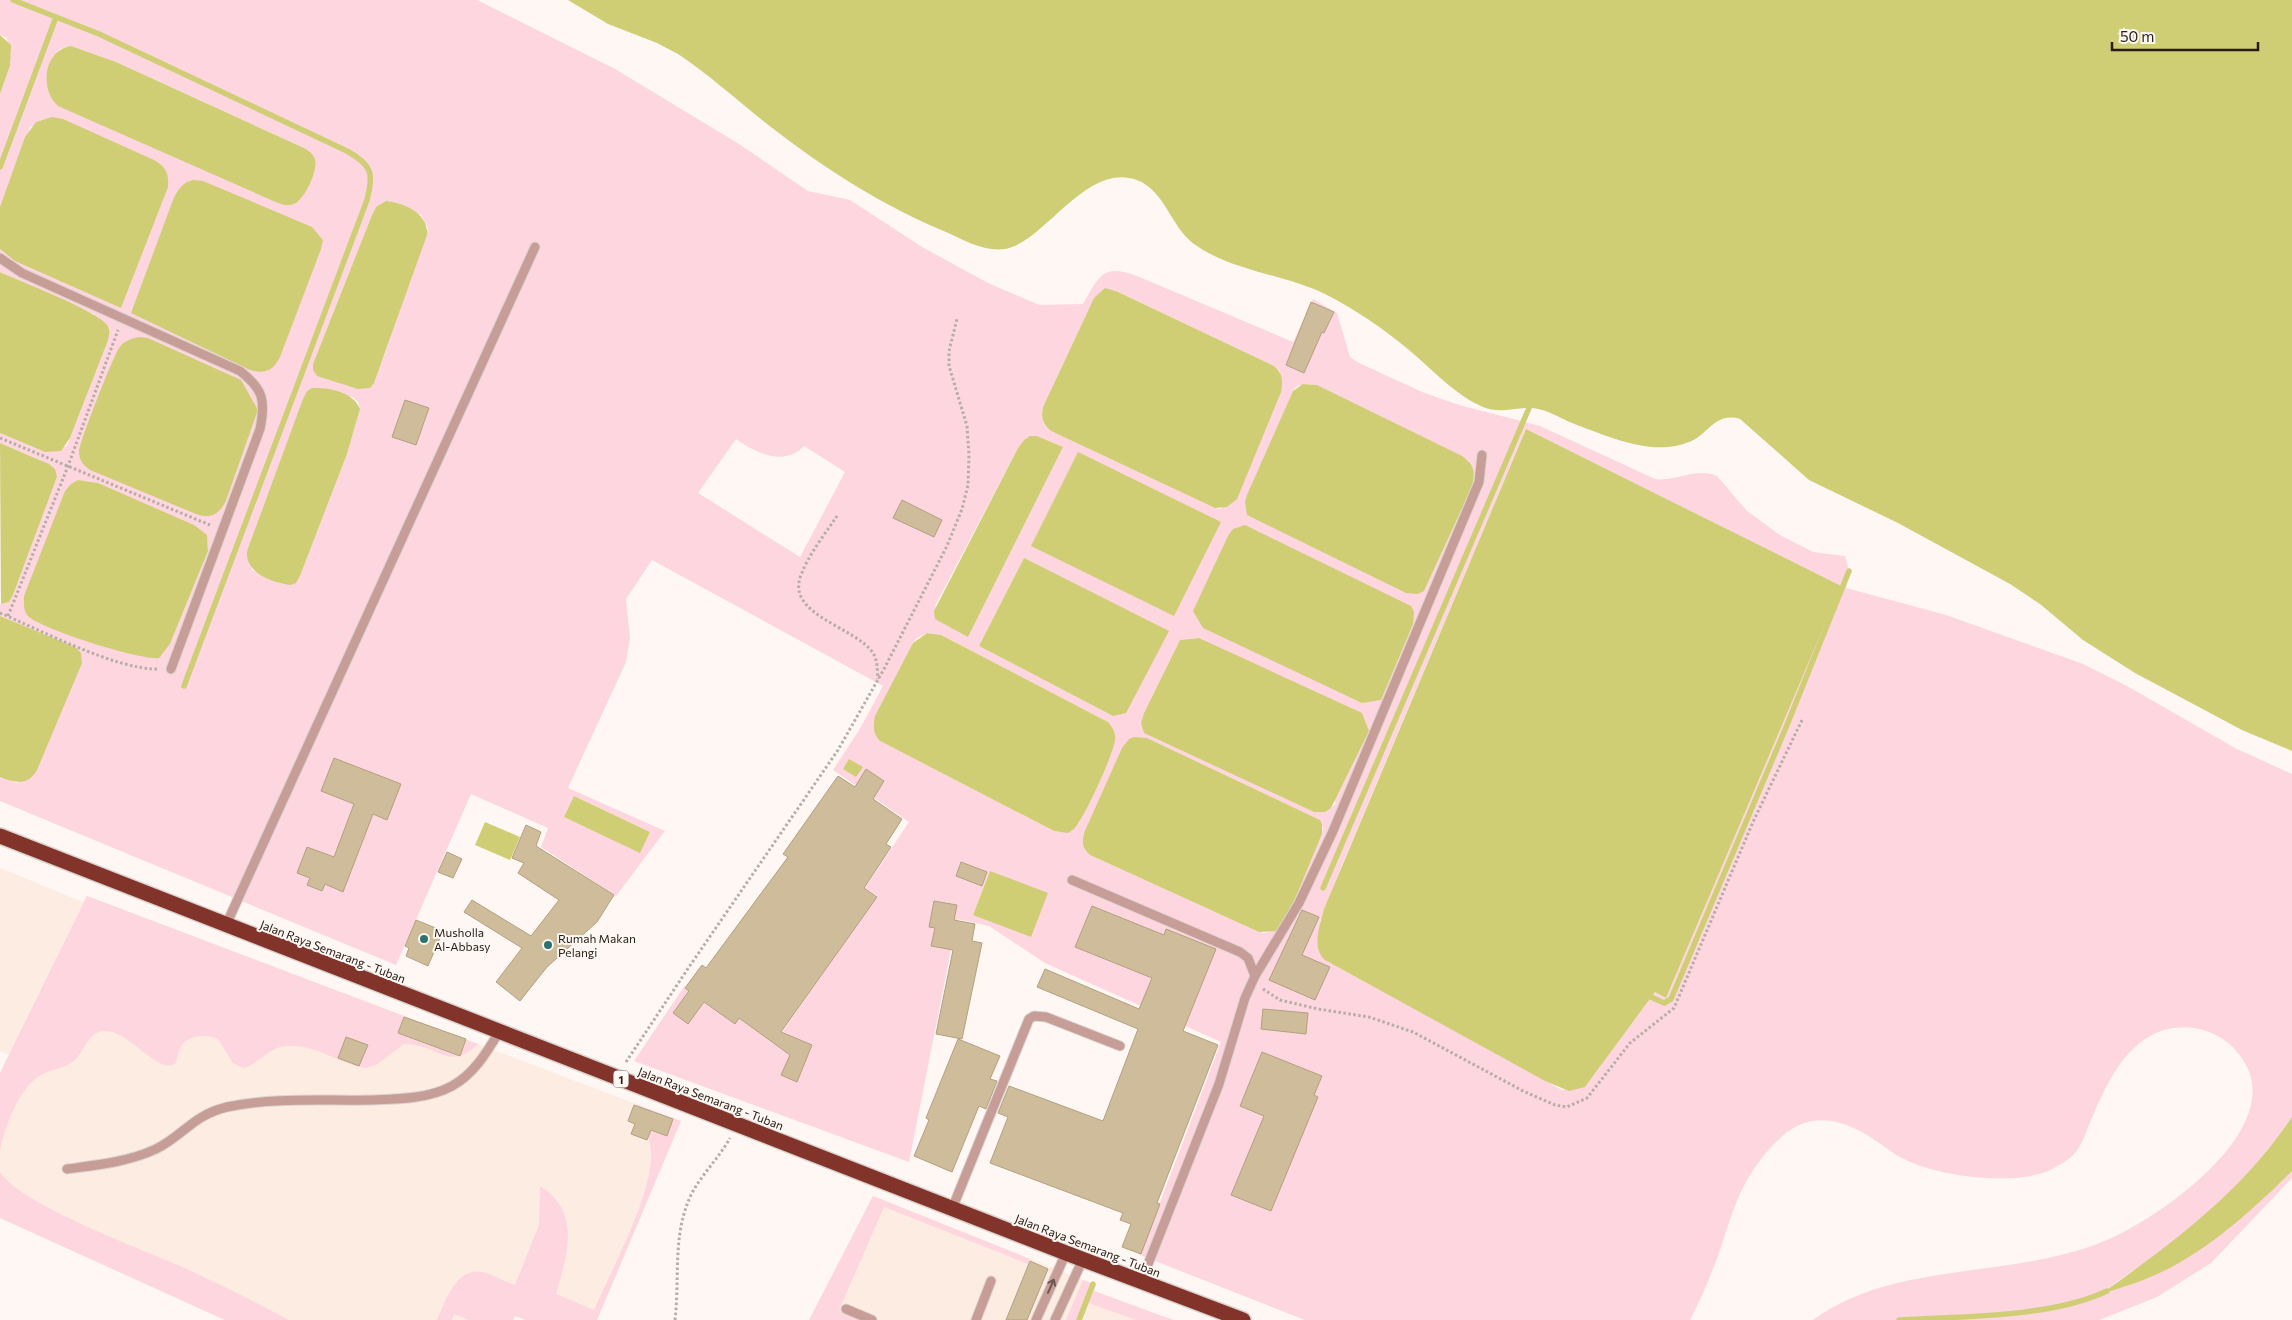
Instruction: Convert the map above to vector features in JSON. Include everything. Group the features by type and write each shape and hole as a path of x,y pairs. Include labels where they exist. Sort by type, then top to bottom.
{"highway":[{"name":"Jalan Raya Semarang - Tuban","path":"0,836 616,1078 1141,1282 1244,1320"}],"lane":[{"path":"226,925 536,247"},
{"path":"0,258 22,273 240,371 252,381 259,391 264,410 260,428 171,669"},
{"path":"1141,1282 1219,1084 1244,998 1255,976 1299,903 1333,831 1479,482 1482,455"},
{"path":"1072,880 1240,952 1248,958 1255,976"},
{"path":"952,1208 1029,1019 1034,1016 1046,1017 1120,1046"},
{"path":"67,1169 107,1164 155,1149 188,1124 208,1113 226,1107 253,1103 403,1099 436,1093 453,1086 468,1075 499,1032"},
{"path":"1036,1320 1066,1253"},
{"path":"1055,1320 1083,1259"},
{"path":"976,1320 991,1281"},
{"path":"846,1309 872,1320"}],"path":[{"path":"8,616 68,466 123,318"},
{"path":"616,1078 688,967 838,750 878,680 947,546 962,510 968,485 969,455 967,426 949,366 949,350 957,319"},
{"path":"0,438 223,530"},
{"path":"838,516 800,576 799,588 801,597 816,613 864,643 877,663 878,680"},
{"path":"0,613 121,662 152,670 171,669"},
{"path":"1255,976 1260,986 1266,992 1280,1000 1389,1022 1413,1032 1543,1101 1567,1107 1578,1104 1587,1098 1630,1043 1674,1008 1753,822 1802,720"},
{"path":"674,1320 678,1284 678,1245 683,1215 695,1189 721,1154 737,1124"}],"shaded area":[{"path":"0,0 477,0 615,69 739,144 808,191 850,200 922,247 988,283 1039,305 1083,304 1093,286 1103,275 1116,271 1125,272 1293,342 1313,299 1337,313 1350,357 1422,392 1459,405 1540,426 1655,479 1671,479 1701,473 1717,476 1747,511 1780,535 1813,552 1845,556 1849,571 1846,588 1946,615 2083,664 2127,686 2235,748 2292,774 2292,1117 2238,1184 2207,1214 2174,1242 2103,1293 2187,1257 2221,1234 2292,1171 2292,1178 2211,1263 2157,1297 2099,1320 1813,1320 1848,1299 1887,1286 1927,1277 2011,1265 2093,1246 2131,1228 2171,1202 2193,1184 2233,1143 2246,1120 2252,1097 2250,1074 2238,1053 2227,1042 2205,1030 2189,1027 2173,1028 2150,1036 2138,1044 2118,1066 2110,1079 2084,1139 2076,1151 2059,1165 2035,1175 2018,1178 1998,1178 1958,1175 1938,1171 1906,1160 1867,1135 1848,1126 1831,1121 1815,1121 1801,1124 1788,1131 1764,1156 1746,1182 1737,1201 1709,1278 1690,1320 1305,1320 1140,1255 1221,1042 1045,963 989,926 957,919 909,1162 634,1061 684,987 734,1014 774,1044 877,896 865,888 909,822 833,770 861,727 883,686 652,560 626,599 630,638 626,662 568,788 665,831 616,896 541,847 548,828 471,794 396,965 0,801 0,777 17,783 75,647 0,616 0,604 9,602 13,595 57,477 40,460 0,443 0,433 45,452 67,446 107,343 94,314 0,272 0,249 15,261 42,119 30,128 0,207 0,94 10,66 7,38 0,35","holes":["71,46 116,62 304,148 56,52","394,202 421,215 428,228 384,356 370,388 313,364 376,207","1118,292 1274,366 1280,372 1221,509 1215,508 1051,431 1044,423 1042,417 1043,407 1094,298","1317,385 1469,461 1472,487 1424,591 1245,502 1293,391 1297,386","307,391 352,397 358,402 360,409 347,454 300,576 296,583 283,584 252,570 247,552","258,410 226,501 80,457 82,440","1526,429 1840,586 1666,998 1655,992 1585,1087 1562,1090 1338,967 1320,921","1030,436 1037,436 1063,447 968,637 935,606 1018,448 1024,440","736,439 761,453 779,457 788,456 804,446 845,472 800,557 698,493","78,480 98,483 208,543 208,551 170,644","1024,558 1113,716 979,646","927,633 941,635 1108,722 1114,737 1112,748 1079,823 1061,832 1054,831 880,741 913,643 917,638","1199,638 1251,663 1336,803 1326,811 1314,812 1145,733 1141,723 1144,713 1180,640","1147,738 1320,820 1323,828 1282,927 1265,933 1259,932 1090,855 1084,848 1084,833","574,796 650,832 640,852 564,817","990,871 1018,882 973,915"]},
{"path":"568,0 2292,0 2292,751 2242,730 2135,673 2083,640 2040,604 2010,584 1898,523 1809,480 1740,419 1721,419 1697,438 1676,446 1656,447 1632,444 1537,409 1495,410 1483,407 1453,389 1380,327 1338,301 1311,288 1225,261 1194,244 1179,228 1154,192 1147,185 1137,180 1118,177 1100,182 1066,205 1020,244 1005,249 989,249 974,245 900,211 833,172 791,143 678,54 657,43 608,24"},
{"path":"0,35 11,45 10,66 0,94"},
{"path":"71,46 116,62 309,151 315,159 315,170 306,191 294,204 278,203 58,106 48,90 47,71 55,55 62,49"},
{"path":"52,117 63,119 154,160 164,168 167,174 168,187 121,308 15,261 0,249 0,207 25,137 36,122"},
{"path":"193,180 203,181 312,227 323,240 280,357 274,366 268,370 260,372 250,370 131,313 173,200 181,187"},
{"path":"386,201 401,204 414,211 424,221 427,235 374,383 370,388 358,389 317,376 313,370 313,364 372,215 376,207"},
{"path":"0,272 89,312 101,319 109,329 107,343 70,438 61,451 45,452 0,433"},
{"path":"1105,288 1118,292 1274,366 1281,375 1281,392 1237,499 1227,507 1215,508 1051,431 1044,423 1042,417 1043,407 1094,298"},
{"path":"139,337 148,338 241,380 258,410 226,501 214,515 196,514 90,470 81,460 79,451 81,444 97,399 119,348 130,340"},
{"path":"1303,384 1317,385 1462,456 1472,466 1474,477 1472,487 1424,591 1418,594 1406,593 1247,515 1245,502 1247,495 1293,391"},
{"path":"312,388 325,388 340,392 352,398 360,409 347,454 300,576 296,583 290,585 275,582 255,571 247,559 247,551 303,399 307,391"},
{"path":"1526,429 1841,586 1666,998 1655,992 1585,1087 1569,1091 1545,1081 1325,960 1318,949 1317,943 1324,909"},
{"path":"1030,436 1037,436 1063,447 968,637 935,619 934,611 1018,448"},
{"path":"0,443 49,464 55,469 57,477 13,595 9,602 1,604"},
{"path":"1078,452 1221,522 1174,616 1031,546"},
{"path":"78,480 98,483 194,525 207,535 208,551 170,644 159,658 149,658 112,649 69,635 35,621 26,613 24,596 65,491"},
{"path":"1245,525 1411,606 1414,612 1413,624 1381,700 1362,703 1203,628 1193,611 1228,536 1233,529"},
{"path":"1024,558 1169,631 1126,713 1113,716 979,646"},
{"path":"0,616 75,647 81,653 82,663 37,770 30,779 21,782 0,777"},
{"path":"927,633 941,635 1108,722 1115,735 1113,748 1091,800 1074,829 1068,833 1054,831 880,741 876,736 874,730 875,716 913,643"},
{"path":"1199,638 1362,713 1369,731 1331,808 1325,812 1314,812 1144,733 1141,723 1144,713 1180,640"},
{"path":"1134,737 1147,738 1320,820 1322,834 1292,906 1277,931 1259,932 1090,855 1085,850 1083,843 1084,833 1122,748 1129,739"},
{"path":"849,759 863,767 856,777 843,769"},
{"path":"574,796 650,832 640,853 564,817"},
{"path":"485,822 520,837 510,860 475,845"},
{"path":"0,868 83,902 87,896 681,1121 597,1320 526,1320 515,1316 513,1320 225,1320 0,1218 0,1073 9,1055 0,1051"},
{"path":"990,871 1048,893 1031,937 973,915"},
{"path":"87,896 478,1044 459,1056 450,1056 415,1045 404,1044 376,1065 366,1068 355,1066 302,1047 280,1047 243,1068 233,1063 218,1039 214,1037 198,1036 189,1039 181,1047 175,1064 168,1065 151,1058 115,1033 100,1032 91,1037 74,1061 39,1076 25,1090 9,1120 0,1150 0,1073"},
{"path":"638,1105 681,1121 597,1320 526,1320 515,1316 513,1320 469,1320 454,1314 452,1320 437,1320 453,1287 465,1275 473,1272 482,1272 515,1285 539,1225 540,1186 562,1208 566,1221 568,1235 567,1250 556,1294 594,1310 628,1236 648,1177 651,1160 650,1146"},
{"path":"2292,1117 2292,1171 2261,1200 2228,1229 2193,1255 2155,1275 2101,1294 2155,1255 2228,1193 2251,1170"},
{"path":"0,1172 12,1185 32,1199 57,1212 187,1269 289,1320 225,1320 0,1218"},
{"path":"873,1196 1096,1285 1094,1291 1173,1320 817,1320"},
{"path":"873,1196 1030,1259 1028,1264 884,1207 839,1310 860,1320 809,1320"},
{"path":"1083,1280 1096,1285 1094,1291 1173,1320 1136,1320 1089,1303 1082,1320 1066,1320"}],"building":[{"path":"1311,302 1334,312 1324,333 1322,332 1304,373 1286,365"},
{"path":"405,400 429,408 416,445 392,437"},
{"path":"902,500 942,520 934,537 893,518"},
{"path":"334,758 401,784 387,820 373,814 343,892 325,884 322,891 307,885 310,878 297,873 307,847 334,857 354,804 321,791"},
{"path":"866,769 884,781 873,799 902,819 886,844 891,847 864,888 877,897 781,1032 812,1045 797,1082 781,1075 790,1055 739,1018 735,1024 704,1002 688,1024 673,1013 689,991 685,988 702,965 706,968 788,857 783,854 838,776 855,787"},
{"path":"526,825 541,832 536,846 614,895 597,922 547,967 520,1001 496,982 522,948 464,912 472,900 531,936 559,900 518,873 524,863 512,858"},
{"path":"447,852 462,859 453,878 438,872"},
{"path":"961,862 987,872 982,886 956,876"},
{"path":"934,901 957,905 954,920 975,924 972,941 982,943 962,1039 936,1034 953,950 931,946 935,928 929,927"},
{"path":"1092,906 1164,935 1166,929 1216,949 1183,1031 1218,1045 1157,1203 1160,1204 1141,1254 1122,1247 1131,1224 1120,1220 1123,1213 990,1163 1008,1117 998,1113 1009,1086 1103,1121 1138,1029 1037,987 1045,969 1139,1009 1152,978 1075,947"},
{"path":"1302,910 1319,917 1302,955 1330,967 1315,1000 1269,980"},
{"name":"Musholla Al-Abbasy","path":"416,920 443,931 428,966 406,956 409,948 405,946"},
{"path":"1263,1009 1308,1013 1306,1034 1261,1029"},
{"path":"404,1017 466,1039 460,1056 398,1033"},
{"path":"346,1037 368,1045 359,1066 338,1058"},
{"path":"958,1039 1000,1056 990,1079 997,1081 986,1109 979,1106 952,1172 914,1156 929,1120 926,1118"},
{"path":"1262,1052 1322,1076 1314,1095 1318,1097 1271,1211 1231,1195 1264,1116 1240,1106"},
{"path":"634,1105 673,1119 667,1136 651,1130 647,1140 631,1134 635,1124 628,1121"},
{"path":"1030,1261 1048,1269 1027,1320 1006,1320"}],"waterway":[{"path":"13,0 99,34 347,151 362,161 369,171 370,183 367,200 184,686"},
{"path":"0,167 56,17"},
{"path":"1323,888 1529,408"},
{"path":"1651,997 1664,1003 1671,999 1787,725 1849,571"},
{"path":"1079,1320 1093,1284"},
{"path":"1899,1320 2033,1311 2084,1300 2107,1291"}],"place":[{"name":"Musholla Al-Abbasy","path":"424,939"},
{"name":"Rumah Makan Pelangi","path":"548,945"}]}
